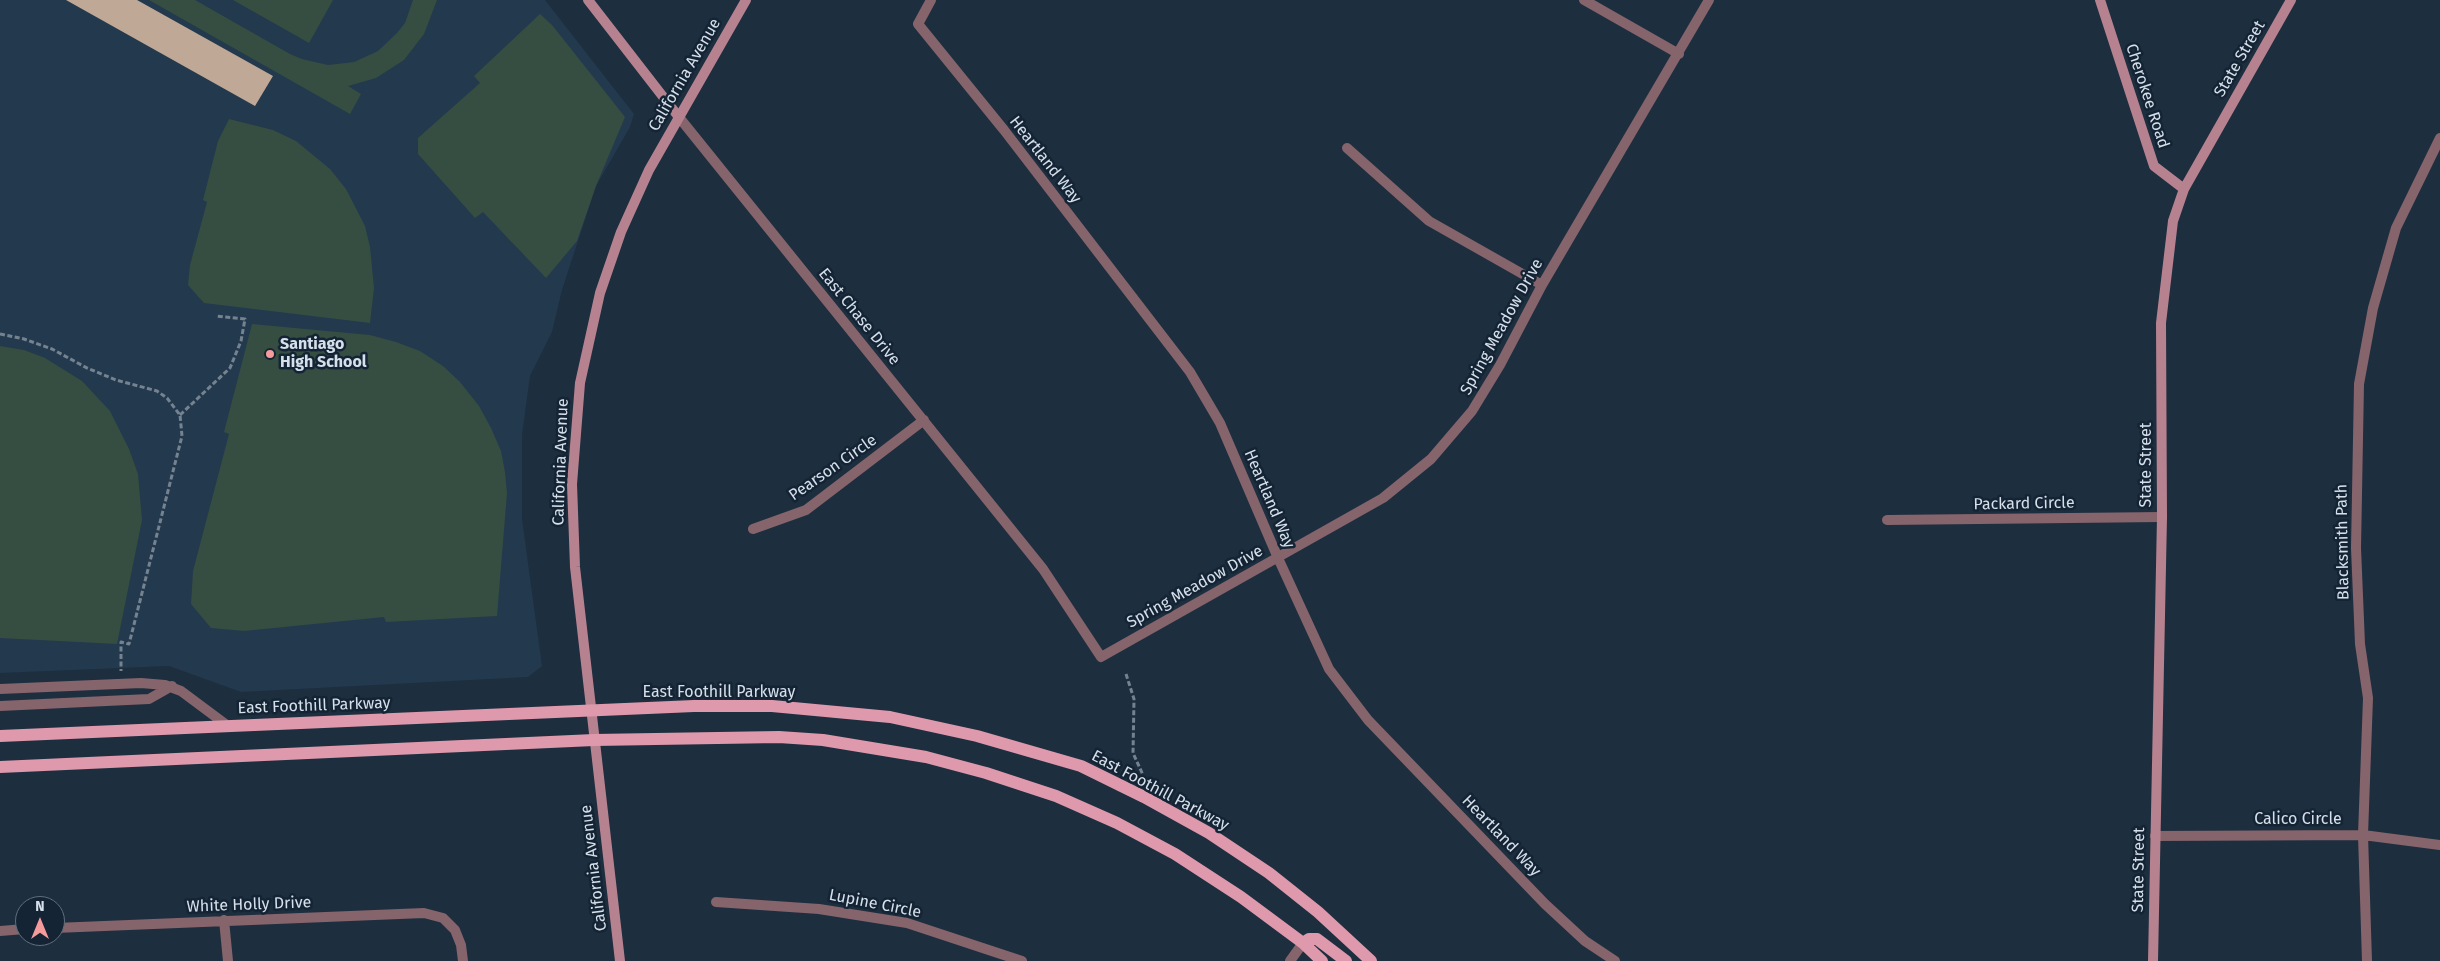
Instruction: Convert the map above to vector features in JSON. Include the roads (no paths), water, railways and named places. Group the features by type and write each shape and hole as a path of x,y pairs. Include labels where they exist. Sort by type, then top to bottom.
{"main road":[{"name":"East Foothill Parkway","path":"0,736 694,706 772,706 890,718 977,736 1081,766 1144,797 1209,833 1269,873 1318,912 1371,961"},
{"path":"0,768 594,740 770,737 823,740 926,757 986,773 1056,796 1116,823 1166,849 1241,897 1303,943 1322,961"},
{"path":"1303,943 1309,939 1317,939 1346,961"}],"street":[{"name":"East Chase Drive","path":"588,0 678,116 1043,569 1101,657"},
{"name":"California Avenue","path":"620,961 575,567 572,507 580,383 598,302 621,232 649,170 678,116 746,0"},
{"name":"Heartland Way","path":"931,0 918,24 1004,130 1190,372 1220,423 1278,558 1329,669 1368,720 1545,904 1585,941 1615,961"},
{"path":"1584,0 1678,54"},
{"name":"Spring Meadow Drive","path":"1101,657 1383,498 1431,459 1472,411 1500,365 1542,285 1709,0"},
{"name":"Cherokee Road","path":"2100,0 2154,166 2184,188"},
{"name":"State Street","path":"2153,961 2162,517 2161,323 2173,221 2184,188 2290,0"},
{"name":"Blacksmith Path","path":"2367,961 2363,835 2368,698 2360,644 2356,548 2359,384 2373,308 2396,228 2440,138"},
{"path":"1347,148 1429,221 1542,285"},
{"name":"Pearson Circle","path":"753,529 806,510 924,420"},
{"name":"Packard Circle","path":"1887,520 2162,517"},
{"path":"0,689 141,683 172,686 228,726"},
{"path":"0,706 149,699 172,686"},
{"name":"Calico Circle","path":"2155,836 2363,835 2440,845"},
{"name":"Lupine Circle","path":"716,902 818,909 908,923 1022,961"},
{"name":"White Holly Drive","path":"65,928 424,913 443,918 455,930 461,945 463,961"},
{"path":"224,920 228,961"},
{"path":"0,931 15,930"},
{"path":"1290,961 1303,943"}],"place":[{"name":"Santiago High School","path":"270,354"}]}
